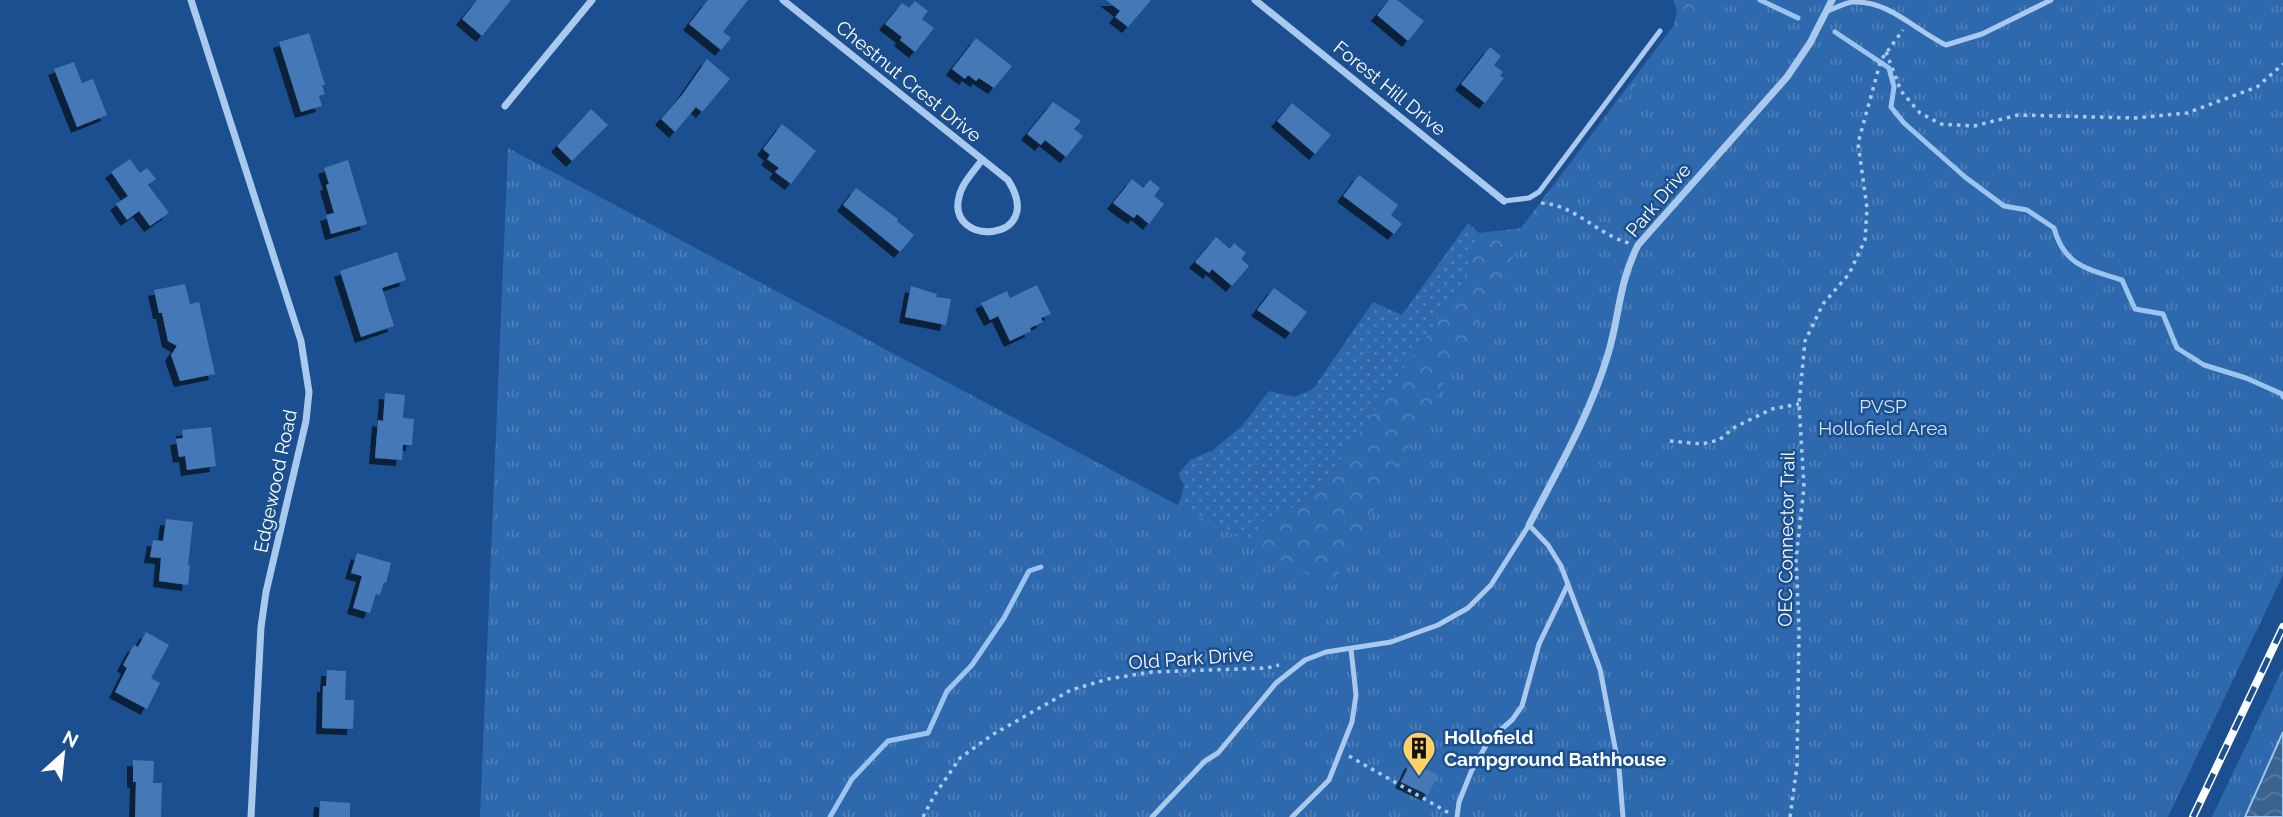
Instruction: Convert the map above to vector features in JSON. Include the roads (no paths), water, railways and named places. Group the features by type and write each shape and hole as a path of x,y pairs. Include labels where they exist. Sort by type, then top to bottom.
{"street":[{"name":"Edgewood Road","path":"191,0 301,341 309,393 306,421 261,627 251,817"},
{"path":"505,106 592,0"},
{"name":"Chestnut Crest Drive","path":"783,0 1008,180 1017,194 1018,206 1013,221 1001,230 986,233 974,229 964,220 958,207 958,198 964,185 982,160"},
{"name":"Forest Hill Drive","path":"1255,0 1504,201"},
{"name":"Park Drive","path":"1529,526 1591,405 1609,351 1624,278 1638,245 1787,77 1810,43 1832,0"}],"lane":[{"path":"1828,10 1853,2 1878,5 1946,45 1982,34 2051,0"},
{"path":"1504,201 1529,198 1539,192 1660,31"},
{"path":"1152,817 1205,761 1218,753 1276,683 1305,660 1326,652 1391,642 1438,625 1468,608 1491,585 1529,526 1548,545 1561,566 1600,669 1619,768 1623,817"},
{"path":"1456,817 1471,772 1489,740 1522,706 1539,644 1568,584"},
{"path":"1292,817 1329,780 1352,722 1356,695 1351,649"}],"water":[{"path":"2283,732 2283,817 2245,817"}],"waterway":[{"path":"1760,0 1798,18"},
{"path":"1835,32 1889,68 1894,87 1891,107 1904,123 1965,177 2004,206 2027,210 2054,228 2064,251 2079,264 2122,280 2135,309 2163,314 2177,348 2204,365 2246,378 2282,394 2283,397"},
{"path":"830,817 852,779 888,741 928,733 947,691 972,665 1004,618 1029,571 1041,567"}],"railway":[{"path":"2193,817 2283,627"}],"place":[{"name":"Hollofield Campground Bathhouse","path":"1419,778"}],"park label":[{"name":"PVSP Hollofield Area","path":"1883,417"}]}
